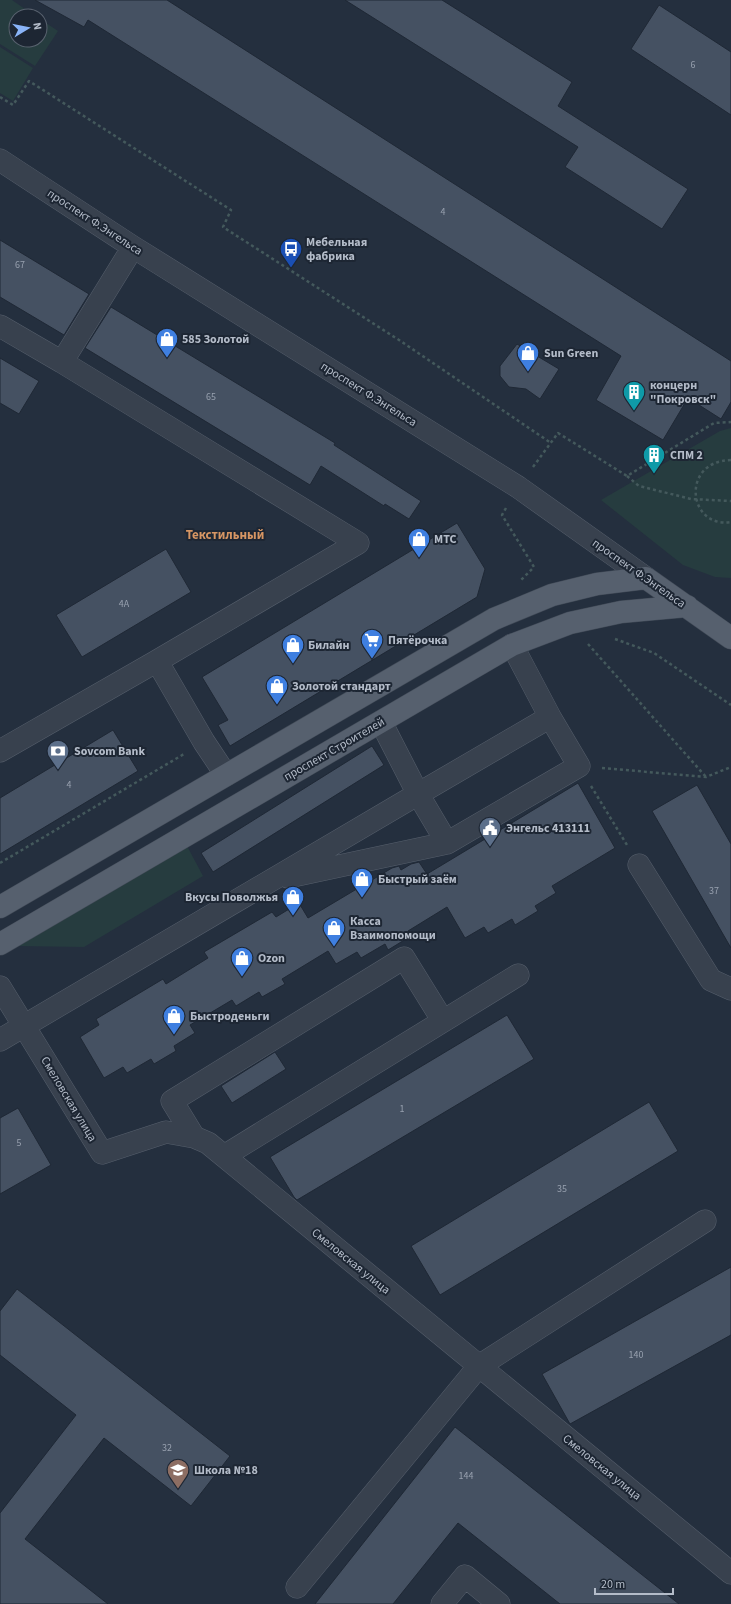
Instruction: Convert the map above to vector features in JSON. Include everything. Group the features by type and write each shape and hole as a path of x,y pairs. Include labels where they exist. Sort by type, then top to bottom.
{"main road":[{"name":"проспект Ф.Энгельса","path":"646,578 731,638"},
{"path":"0,907 494,618 552,595 597,584 646,578"},
{"name":"проспект Строителей","path":"0,944 512,646 570,623 621,612 687,606"}],"street":[{"name":"проспект Ф.Энгельса","path":"0,160 133,247 518,487 646,578"},
{"path":"62,362 133,247"},
{"path":"0,326 62,362 358,543 0,751"},
{"path":"270,881 447,843 578,766 512,646"},
{"path":"157,661 204,742 226,775"},
{"path":"0,1040 550,716"},
{"path":"381,722 418,794 447,843"},
{"path":"639,865 711,980 731,989"},
{"path":"194,1137 172,1101 404,958 442,1021"},
{"path":"224,1156 518,975"},
{"name":"Смеловская улица","path":"0,987 102,1153 166,1132 194,1137 208,1143 731,1573"},
{"path":"297,1587 479,1366 705,1220"},
{"path":"442,1604 465,1576 499,1604"}],"path":[{"path":"0,97 13,106 29,81 231,210 223,227 399,340 551,443"},
{"path":"627,476 714,423 731,422"},
{"path":"518,583 534,567 502,515 518,487 558,433 627,476 639,486 696,500 731,501"},
{"path":"731,460 721,460 711,464 703,470 697,479 695,490 696,500 700,509 708,517 717,522 731,522"},
{"path":"570,623 706,777"},
{"path":"612,638 654,653 731,705"},
{"path":"0,863 204,742"},
{"path":"578,766 706,777 731,767"},
{"path":"578,766 639,865"}],"green space":[{"path":"0,0 12,0 24,8 8,8 8,48 47,48 35,66 0,44"},
{"path":"48,24 58,31 48,46"},
{"path":"0,47 33,68 13,101 0,93"},
{"path":"731,428 731,578 715,577 683,565 601,500 720,431"},
{"path":"187,846 203,876 84,947 16,946"}],"building":[{"path":"35,0 167,0 731,361 731,402 721,419 688,398 663,440 596,400 621,356 88,20 84,27"},
{"path":"345,0 442,0 572,82 558,106 688,189 662,229 565,167 578,147"},
{"path":"659,5 731,52 731,115 631,49"},
{"path":"0,240 89,294 64,335 0,297"},
{"path":"111,307 335,443 334,445 421,501 409,519 385,504 384,506 321,466 310,485 85,348"},
{"name":"Sun Green","path":"517,344 559,369 540,399 526,389 509,387 500,376 500,366"},
{"path":"0,358 39,381 19,414 0,403"},
{"path":"457,523 485,569 477,597 230,746 218,725 228,720 202,677"},
{"path":"166,549 191,592 82,657 56,615"},
{"path":"113,730 138,771 0,854 0,798"},
{"path":"372,746 384,765 213,872 201,853"},
{"path":"578,783 615,848 552,886 556,893 535,906 538,911 515,925 512,919 488,933 484,927 465,938 447,907 408,931 411,936 388,950 385,944 361,958 357,952 336,964 328,951 282,979 285,984 262,997 259,992 236,1006 232,1000 190,1025 195,1033 174,1046 176,1051 154,1064 151,1059 127,1073 123,1067 104,1078 80,1037 99,1025 96,1019 163,979 166,984 208,958 204,952 272,912 276,917 299,903 308,918 392,868 399,866 401,870 411,864 419,862 427,874"},
{"path":"697,785 731,844 731,948 652,811"},
{"path":"507,1015 534,1059 297,1200 294,1197 270,1157"},
{"path":"275,1052 286,1069 232,1103 221,1086"},
{"path":"649,1102 678,1151 440,1295 411,1246"},
{"path":"18,1108 51,1165 0,1194 0,1118"},
{"path":"731,1267 731,1335 570,1424 542,1374"},
{"path":"17,1289 230,1456 191,1506 104,1438 25,1539 108,1604 0,1604 0,1513 76,1415 0,1355 0,1311"},
{"path":"455,1427 679,1604 560,1604 458,1523 393,1604 315,1604"}],"place":[{"name":"Мебельная фабрика","path":"291,268"},
{"name":"585 Золотой","path":"167,358"},
{"name":"Sun Green","path":"528,372"},
{"name":"концерн \"Покровск\"","path":"634,412"},
{"name":"СПМ 2","path":"654,474"},
{"name":"МТС","path":"419,558"},
{"name":"Пятёрочка","path":"372,660"},
{"name":"Билайн","path":"293,664"},
{"name":"Золотой стандарт","path":"277,706"},
{"name":"Sovcom Bank","path":"58,770"},
{"name":"Энгельс 413111","path":"490,848"},
{"name":"Быстрый заём","path":"362,898"},
{"name":"Вкусы Поволжья","path":"293,916"},
{"name":"Касса Взаимопомощи","path":"334,948"},
{"name":"Ozon","path":"242,978"},
{"name":"Быстроденьги","path":"174,1036"},
{"name":"Школа №18","path":"178,1490"}],"district":[{"name":"Текстильный","path":"225,534"}]}
